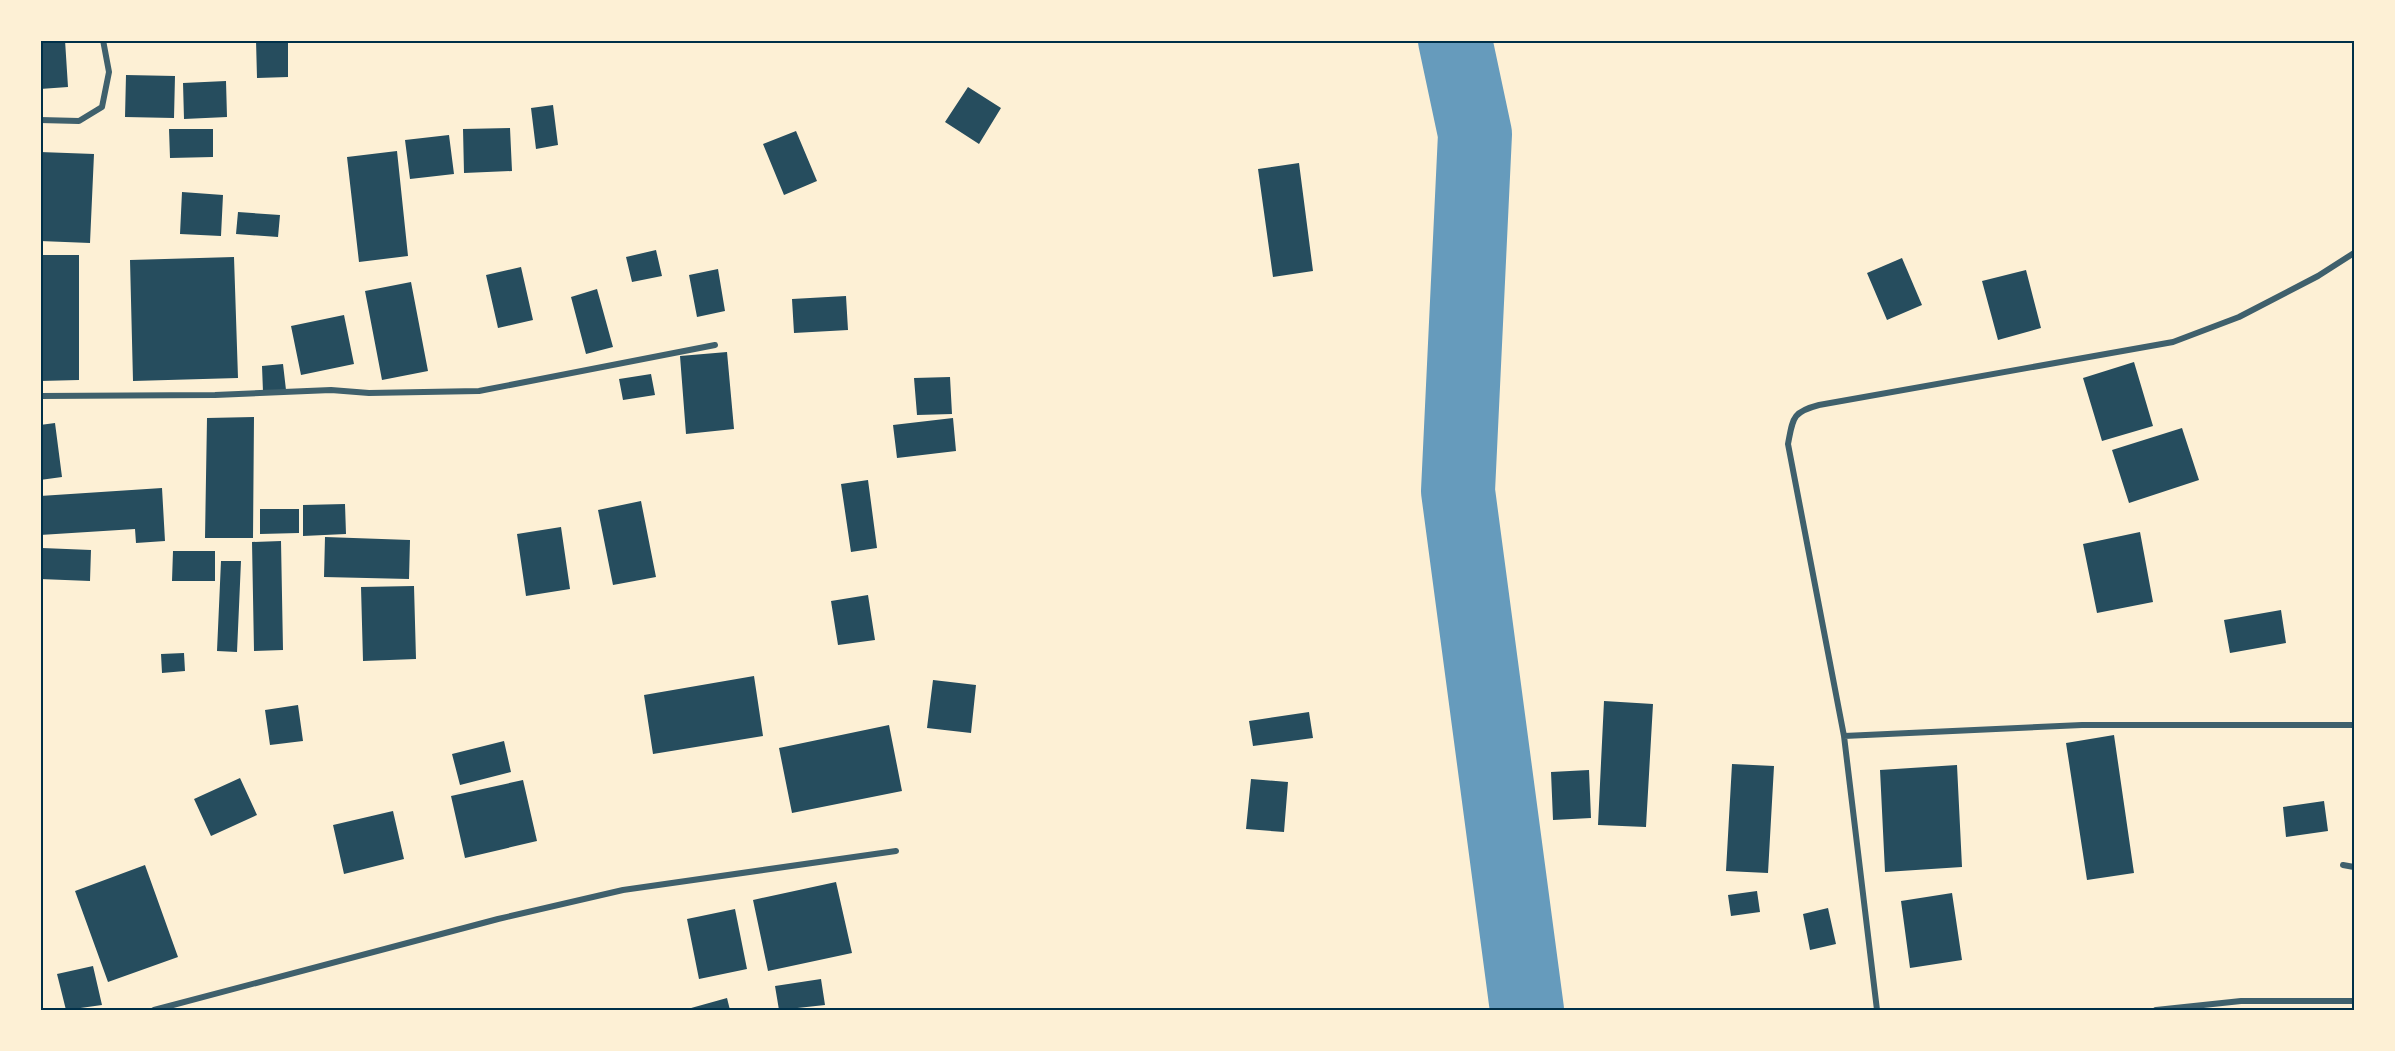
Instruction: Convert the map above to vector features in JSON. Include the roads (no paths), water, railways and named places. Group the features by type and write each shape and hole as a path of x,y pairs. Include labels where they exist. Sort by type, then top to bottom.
{"street":[{"path":"40,120 79,121 102,107 109,72 103,40"},
{"path":"1876,1011 1844,736 1788,444 1793,419 1800,410 2173,342 2239,317 2318,276 2355,253"},
{"path":"40,396 331,390 369,393 479,391 715,345"},
{"path":"1844,736 2082,725 2355,725"},
{"path":"154,1011 498,919 623,890 896,851"},
{"path":"2343,865 2355,867"},
{"path":"2156,1011 2241,1001 2355,1001"},
{"path":"2241,1001 2243,1011"}],"waterway":[{"path":"1455,40 1475,134 1458,491 1527,1010"}]}
